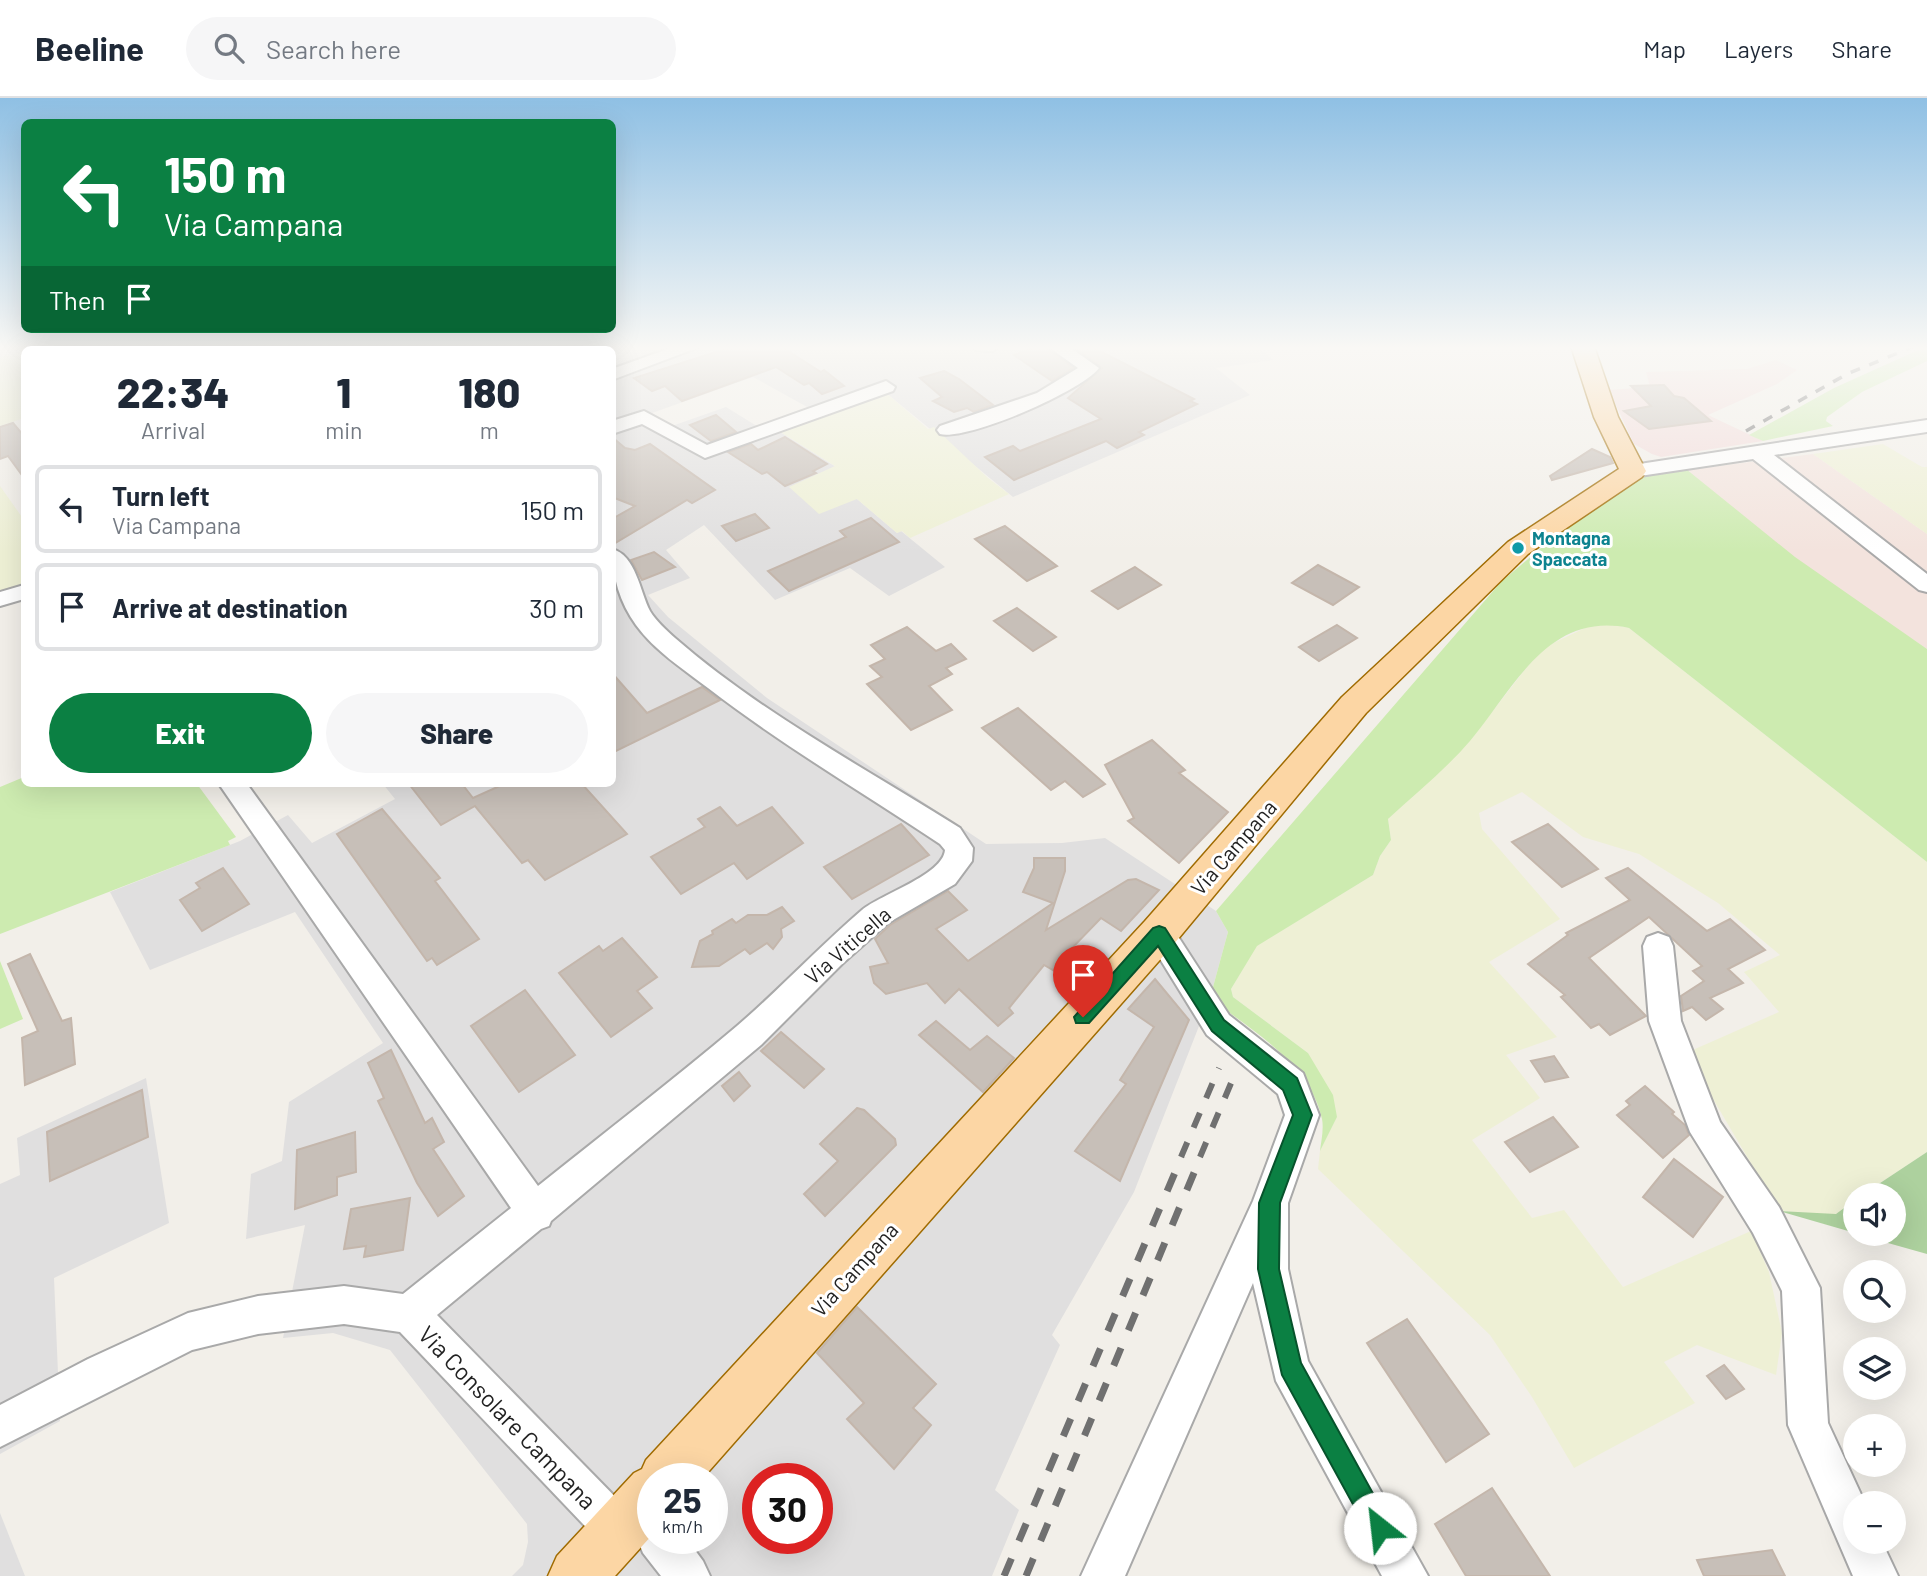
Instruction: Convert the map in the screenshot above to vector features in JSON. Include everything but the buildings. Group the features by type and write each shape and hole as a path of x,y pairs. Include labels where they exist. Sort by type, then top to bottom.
{"main road":[{"path":"1605,415 1633,471"},
{"name":"Via Campana","path":"692,1463 1159,933 1354,705 1518,548 1633,471"},
{"name":"Via Campana","path":"577,1576 637,1523"}],"street":[{"path":"616,427 644,417 705,452 801,415"},
{"path":"947,430 1001,415"},
{"name":"Via Campana","path":"1633,471 1927,426"},
{"path":"1758,453 1927,585"},
{"name":"Via Viticella","path":"409,1314 536,1213 750,1035 831,955 878,914 945,876 958,861 959,848 950,836 868,782 788,736 676,652 647,625 616,560"},
{"path":"0,599 21,593"},
{"path":"234,787 536,1213"},
{"path":"1103,1576 1270,1203 1303,1115 1291,1084 1218,1026 1159,933"},
{"path":"1658,946 1665,1021 1707,1132 1766,1220 1801,1288 1808,1425 1843,1503"},
{"path":"1270,1203 1269,1269 1290,1367 1406,1576"},
{"name":"Via Consolare Campana","path":"0,1427 188,1332 258,1315 344,1305 409,1314 637,1506"},
{"name":"Via Consolare Campana","path":"673,1554 688,1576"},
{"path":"1866,1554 1876,1576"}],"shaded area":[{"path":"616,415 655,415 672,426 703,415 739,415 760,428 769,425 836,467 857,499 897,533 901,531 945,567 889,596 850,568 775,600 704,525 666,550 690,578 648,595 668,617 767,698 986,844 1062,843 1105,838 1216,911 1228,932 1210,998 1134,1192 1052,1335 1060,1345 995,1490 1019,1510 992,1576 512,1576 523,1565 528,1542 527,1524 390,1350 333,1333 283,1338 305,1225 246,1239 251,1174 282,1161 289,1102 383,1043 295,912 150,970 110,892 240,841 288,815 312,843 395,799 385,787 616,787"},
{"path":"913,415 1204,415 1013,497"},
{"path":"1621,415 1708,415 1763,441 1661,457 1634,444"},
{"path":"1813,454 1927,534 1927,649 1881,618 1639,476"},
{"path":"146,1078 169,1223 54,1278 60,1421 0,1454 0,1184 20,1175 17,1138"},
{"path":"0,1513 25,1576 0,1576"}],"green space":[{"path":"0,415 21,415 21,419 0,426"},
{"path":"814,415 912,415 928,429 934,427 1009,494 910,538 902,531 897,533 857,499 819,514 789,487 835,466 774,428"},
{"path":"1785,415 1830,415 1826,421 1833,426 1763,441 1749,435"},
{"path":"1883,444 1922,467 1927,467 1927,534 1813,454"},
{"path":"1686,469 1795,557 1927,649 1927,862 1629,628 1601,626 1576,631 1555,642 1536,658 1461,751 1388,819 1391,840 1380,856 1373,875 1257,946 1231,989 1233,997 1308,1053 1333,1095 1337,1117 1320,1151 1322,1119 1305,1081 1261,1036 1210,998 1228,932 1216,911 1501,582 1595,502 1639,476"},
{"path":"0,486 21,516 21,587 0,593"},
{"path":"1606,623 1629,628 1927,862 1927,1152 1880,1183 1843,1183 1843,1209 1836,1215 1779,1211 1686,1053 1779,1012 1744,972 1780,955 1718,903 1639,854 1583,837 1522,792 1479,813 1482,829 1560,919 1489,962 1557,1037 1506,1055 1540,1098 1472,1140 1532,1218 1564,1210 1623,1287 1751,1231 1769,1272 1782,1333 1776,1375 1697,1345 1664,1362 1695,1403 1574,1468 1532,1397 1490,1335 1318,1169 1320,1151 1337,1117 1308,1053 1233,997 1231,989 1256,946 1373,875 1380,856 1391,840 1388,819 1468,743 1541,649 1587,627"},
{"path":"21,778 21,787 199,787 236,837 228,841 230,845 0,934 0,787"},
{"path":"0,961 23,1019 0,1029"},
{"path":"1927,1152 1927,1254 1899,1246 1906,1246 1906,1183 1880,1183"},
{"path":"1843,1209 1843,1230 1779,1211 1836,1214"}],"railway":[{"path":"1746,431 1774,415"},
{"path":"1181,1157 1219,1068"},
{"path":"1200,1157 1234,1076"},
{"path":"1004,1576 1182,1156"},
{"path":"1026,1576 1201,1156"}],"place":[{"name":"Montagna Spaccata","path":"1518,548"}],"route":[{"path":"1083,1017 1159,933 1218,1026 1291,1084 1303,1115 1270,1203 1269,1269 1290,1367 1380,1528"}]}
